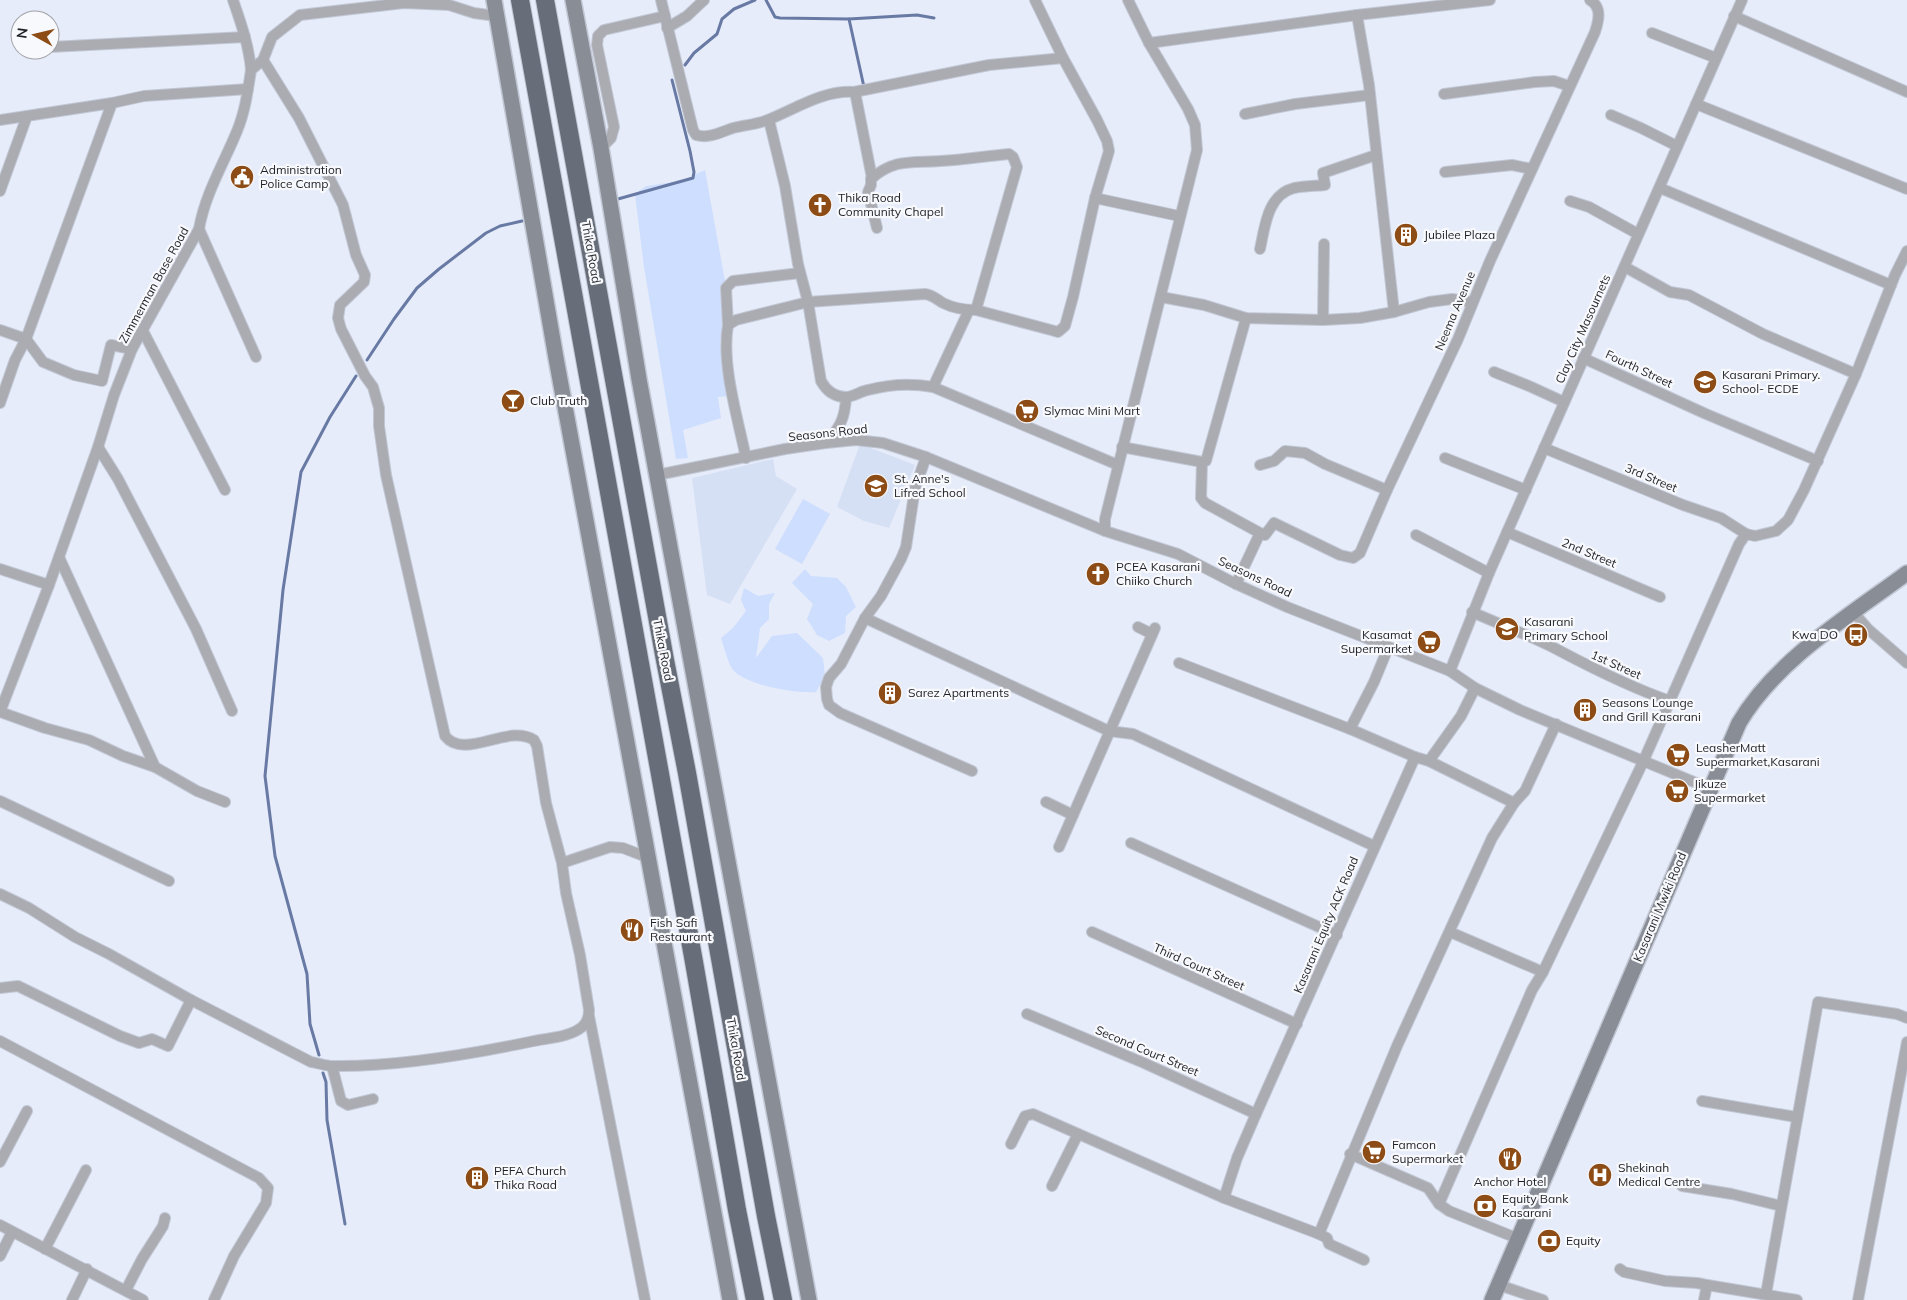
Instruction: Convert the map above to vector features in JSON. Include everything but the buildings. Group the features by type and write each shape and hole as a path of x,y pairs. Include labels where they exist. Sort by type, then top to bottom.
{"highway":[{"name":"Thika Road","path":"520,0 737,1210 755,1300"},
{"name":"Thika Road","path":"545,0 661,641 687,773 764,1206 783,1300"}],"main road":[{"path":"494,0 556,358 730,1300"},
{"name":"Thika Road","path":"573,0 601,148 638,369 808,1300"},
{"name":"Kasarani Mwiki Road","path":"1492,1300 1736,729 1750,705 1786,666 1907,574"}],"street":[{"name":"Zimmerman Base Road","path":"0,712 49,585 98,447 114,395 132,349 199,229 202,210 238,129 251,70 250,55 233,0"},
{"path":"661,0 696,134 702,136 716,135 769,120 803,103 842,92 855,92 989,65 1063,58"},
{"path":"667,28 687,16 704,0"},
{"path":"728,325 736,320 808,302 925,294 933,295 944,304 1058,332 1062,330 1073,297 1095,198 1105,170 1109,151 1107,142 1035,0"},
{"path":"1105,531 1105,519 1122,447 1161,297 1196,150 1197,133 1188,109 1149,43 1128,0"},
{"path":"1149,43 1357,15 1476,0 1490,0"},
{"name":"Neema Avenue","path":"1260,533 1265,535 1274,523 1349,558 1360,553 1595,32 1599,21 1598,9 1595,3 1590,0"},
{"name":"Clay City Masournets","path":"1450,671 1489,572 1742,0"},
{"path":"251,70 263,60 272,37 300,15 404,3 449,5 474,13 496,16"},
{"path":"1357,15 1370,95 1394,312"},
{"path":"601,148 611,138 614,127 597,45 598,36 604,30 665,16"},
{"path":"1734,16 1907,92"},
{"path":"1652,33 1716,58"},
{"path":"60,46 245,37"},
{"path":"0,894 29,908 75,937 191,1000 311,1062 332,1066 396,1063 504,1048 561,1036 583,1027 589,1016 590,1010 566,893 562,863 546,802 537,746 534,740 525,736 515,735 465,745 452,742 445,736 386,475 379,426 379,408 372,387 338,318 340,306 364,282 365,275 356,255 343,205 299,118 263,60"},
{"path":"1444,94 1535,82 1554,81 1569,86"},
{"path":"0,120 112,103 144,96 248,89"},
{"path":"855,92 872,178 868,192 877,228"},
{"path":"1245,114 1295,104 1370,95"},
{"path":"0,403 15,360 26,338 112,103"},
{"path":"1696,104 1907,189"},
{"path":"0,191 27,116"},
{"path":"1611,116 1677,146"},
{"path":"769,120 785,186 800,273 808,302 821,381 826,389 834,394 846,397 884,386 911,383 933,387 1118,465"},
{"path":"872,178 885,168 905,162 940,161 1009,154 1013,157 1017,167 973,310 933,387"},
{"path":"1260,250 1269,214 1279,195 1293,188 1325,185 1323,172 1376,155"},
{"path":"1445,172 1512,165 1532,169"},
{"path":"1660,188 1891,285"},
{"path":"1095,198 1179,216"},
{"path":"1570,201 1589,207 1638,234"},
{"path":"199,229 256,357"},
{"path":"1323,320 1324,244"},
{"path":"1439,1204 1532,990 1543,972 1642,762 1739,544 1746,534 1755,536 1776,531 1788,520 1818,460 1907,251"},
{"path":"1625,267 1670,292 1689,295 1763,334 1856,374"},
{"path":"746,458 726,357 728,325 726,288 733,281 800,273"},
{"path":"1161,297 1204,305 1246,318 1323,320 1360,318 1394,312 1429,302 1452,299 1472,302"},
{"path":"1122,447 1202,462 1206,461 1246,318"},
{"path":"0,330 26,338 43,362 74,375 102,381 111,345 132,349"},
{"path":"143,331 225,490"},
{"name":"Fourth Street","path":"1583,358 1706,414 1818,460"},
{"path":"1494,372 1564,402"},
{"path":"826,443 838,429 843,418 846,397"},
{"name":"Seasons Road","path":"658,475 785,449 826,443 871,440 883,442 926,457 1105,531 1178,554 1236,584 1287,607 1450,671 1475,688 1520,710 1642,762 1712,788"},
{"path":"98,447 118,479 196,629 232,711"},
{"name":"3rd Street","path":"1544,448 1683,505 1721,518 1746,534"},
{"path":"1260,465 1274,461 1285,451 1305,453 1324,464 1387,490"},
{"path":"926,457 915,488 903,553 881,596 864,618 841,664 829,678 826,695 829,705 840,713 972,771"},
{"path":"1445,458 1526,490"},
{"path":"1202,462 1201,498 1205,504 1260,533 1236,584"},
{"name":"2nd Street","path":"1507,532 1660,597"},
{"path":"1416,535 1489,572"},
{"path":"58,557 155,767"},
{"path":"0,569 49,585"},
{"name":"1st Street","path":"1472,612 1539,641 1579,662 1670,701"},
{"path":"1854,613 1868,629 1907,664"},
{"path":"864,618 1109,731 1133,734 1374,846"},
{"path":"1059,847 1154,631 1138,627"},
{"path":"1350,728 1374,682 1388,648"},
{"path":"1179,663 1350,728 1414,757 1429,761 1514,803"},
{"path":"1429,761 1461,716 1475,688"},
{"path":"0,712 45,728 89,740 122,756 155,767 197,791 225,802"},
{"path":"1319,1234 1350,1154 1367,1120 1397,1046 1492,838 1514,803 1525,791 1556,724"},
{"name":"Kasarani Equity ACK Road","path":"1224,1198 1237,1158 1414,757"},
{"path":"0,801 169,881"},
{"path":"1046,802 1073,815"},
{"path":"1131,843 1337,935"},
{"path":"562,863 610,847 622,848 649,858"},
{"name":"Third Court Street","path":"1092,932 1297,1024"},
{"path":"1450,932 1543,972"},
{"path":"0,988 18,986 120,1036 139,1043 152,1039 168,1046 191,1000"},
{"path":"1766,1294 1818,1002 1897,1014 1907,1018"},
{"name":"Second Court Street","path":"1027,1014 1144,1063 1256,1114"},
{"path":"589,1016 645,1300"},
{"path":"0,1042 260,1178 268,1188 266,1203 234,1256 214,1300"},
{"path":"1858,1300 1907,1042"},
{"path":"332,1066 341,1102 348,1105 373,1099"},
{"path":"1702,1101 1796,1117"},
{"path":"0,1162 27,1111"},
{"path":"1011,1144 1025,1116 1033,1114 1224,1198 1319,1234 1327,1238 1329,1244 1364,1260"},
{"path":"1052,1186 1078,1134"},
{"path":"1350,1154 1428,1188 1439,1204 1449,1211 1519,1239"},
{"path":"44,1249 86,1170"},
{"path":"1682,1186 1732,1194 1781,1206"},
{"path":"131,1295 142,1259 160,1231 165,1218"},
{"path":"0,1225 143,1300"},
{"path":"0,1256 12,1232"},
{"path":"1620,1269 1624,1272 1666,1281 1697,1282 1796,1300"},
{"path":"72,1300 87,1270"},
{"path":"1499,1285 1543,1300"},
{"path":"1704,1300 1707,1285"}],"shaded area":[{"path":"705,170 730,309 720,342 729,396 718,397 721,418 683,430 688,458 676,459 644,267 635,194 646,186 681,181"},
{"name":"St. Anne's Lifred School","path":"860,444 915,465 889,528 864,521 837,507"},
{"path":"773,459 776,476 797,489 730,604 707,595 692,478"},
{"path":"803,499 830,514 802,564 775,549"},
{"path":"805,569 811,576 837,578 846,587 856,607 846,616 845,633 829,641 817,635 807,619 813,604 792,583"},
{"path":"744,588 758,596 775,593 769,604 769,619 760,628 756,658 772,636 797,633 823,658 825,676 816,692 783,690 770,687 746,679 731,667 721,638 733,628 746,611 741,600"}],"waterway":[{"path":"685,65 694,53 717,34 722,19 734,9 755,0"},
{"path":"766,0 775,17 849,19 864,87"},
{"path":"849,19 917,15 934,18"},
{"path":"618,199 693,178 694,172 690,151 672,80"},
{"path":"367,360 417,288 486,233 500,226 522,221"},
{"path":"319,1055 310,1024 307,974 275,856 265,776 283,590 301,472 330,417 356,376"},
{"path":"323,1073 326,1082 327,1120 345,1224"}],"place":[{"name":"Administration Police Camp","path":"242,177"},
{"name":"Thika Road Community Chapel","path":"820,205"},
{"name":"Jubilee Plaza","path":"1406,235"},
{"name":"Kasarani Primary. School- ECDE","path":"1705,382"},
{"name":"Club Truth","path":"513,401"},
{"name":"Slymac Mini Mart","path":"1027,411"},
{"name":"St. Anne's Lifred School","path":"876,486"},
{"name":"PCEA Kasarani Chiiko Church","path":"1098,574"},
{"name":"Kasarani Primary School","path":"1507,629"},
{"name":"Kwa DO","path":"1856,635"},
{"name":"Kasamat Supermarket","path":"1429,642"},
{"name":"Sarez Apartments","path":"890,693"},
{"name":"Seasons Lounge and Grill Kasarani","path":"1585,710"},
{"name":"LeasherMatt Supermarket,Kasarani","path":"1678,755"},
{"name":"Jikuze Supermarket","path":"1677,791"},
{"name":"Fish Safi Restaurant","path":"632,930"},
{"name":"Famcon Supermarket","path":"1374,1152"},
{"name":"Anchor Hotel","path":"1510,1159"},
{"name":"Shekinah Medical Centre","path":"1600,1175"},
{"name":"PEFA Church Thika Road","path":"477,1178"},
{"name":"Equity Bank Kasarani","path":"1485,1206"},
{"name":"Equity","path":"1549,1241"}]}
